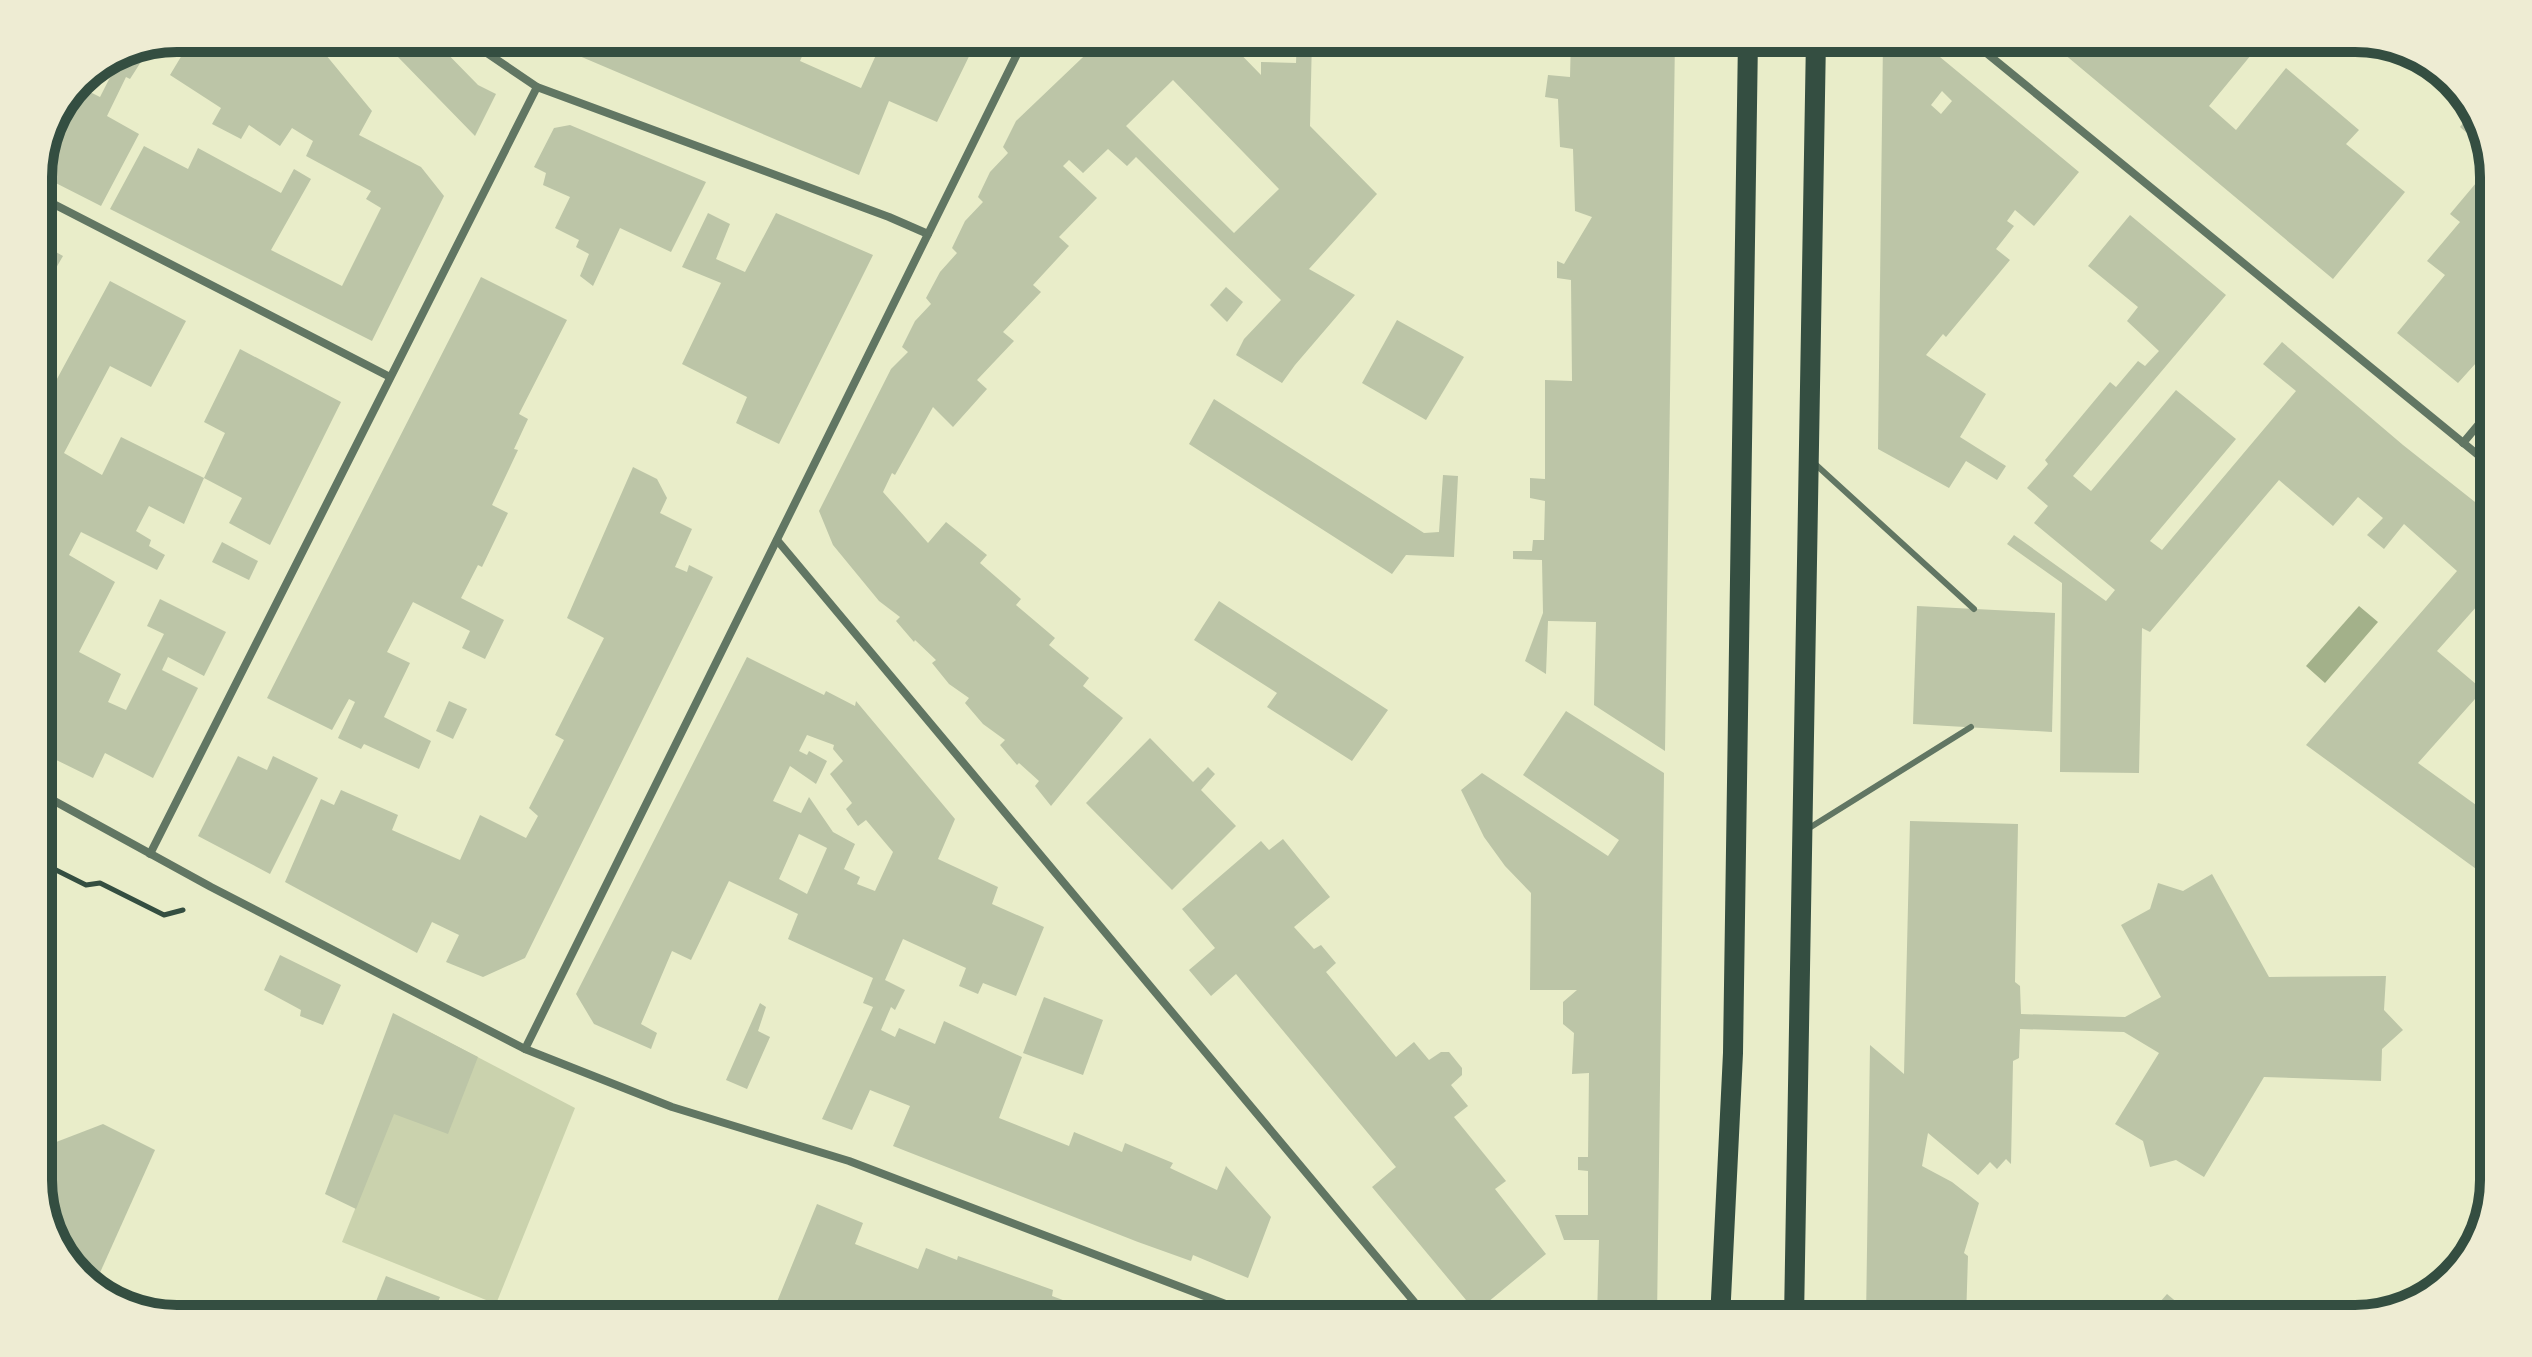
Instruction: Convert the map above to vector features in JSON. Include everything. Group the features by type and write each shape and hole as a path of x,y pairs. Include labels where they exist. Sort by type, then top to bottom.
{"main road":[{"path":"1721,1305 1733,1053 1748,52"},
{"path":"1794,1305 1816,52"}],"street":[{"path":"485,52 537,87 928,234"},
{"path":"525,1049 1018,52"},
{"path":"1985,52 2480,457"},
{"path":"150,854 537,87"},
{"path":"52,203 390,377"},
{"path":"2463,443 2480,423"},
{"path":"777,540 1414,1305"},
{"path":"52,800 525,1049 672,1107 849,1161 1228,1305"}],"lane":[{"path":"1808,458 1974,609"},
{"path":"1803,832 1971,727"}],"shaded area":[{"path":"2359,606 2378,622 2325,683 2306,666"},
{"path":"426,1030 575,1108 496,1304 342,1242"}],"building":[{"path":"184,52 324,52 372,111 359,135 421,167 444,196 372,341 110,209 144,146 188,169 198,148 281,193 294,169 311,179 271,250 342,286 381,208 366,199 371,191 306,156 313,141 292,128 280,146 249,125 241,139 212,124 221,108 170,75"},
{"path":"400,52 446,52 478,85 496,94 475,136 398,57"},
{"path":"570,52 804,52 800,61 861,88 877,52 971,52 937,122 889,101 859,175"},
{"path":"1088,52 1239,52 1261,75 1261,62 1296,63 1296,52 1312,52 1310,126 1377,194 1309,269 1355,295 1282,383 1236,355 1244,339 1281,300 1136,157 1127,166 1108,149 1083,173 1069,160 1063,166 1097,198 1059,237 1069,246 1033,285 1041,292 1003,332 1014,341 977,380 987,389 953,427 933,407 895,475 892,473 883,492 928,543 946,522 987,555 980,563 1021,599 1016,605 1055,638 1049,645 1089,678 1083,686 1123,718 1051,806 1035,786 1039,781 1019,763 1017,765 1000,745 1005,740 983,724 965,703 969,698 949,684 932,663 936,660 914,642 896,621 900,617 879,601 833,545 819,511 891,369 908,352 902,347 915,321 931,304 926,298 940,272 957,253 952,248 965,221 983,202 978,197 990,172 1008,153 1003,147 1016,121","holes":["1173,80 1279,189 1234,233 1126,126"]},
{"path":"1571,52 1675,52 1665,751 1594,705 1596,622 1548,621 1546,674 1525,661 1543,613 1542,560 1513,559 1513,551 1532,551 1533,540 1544,540 1545,501 1530,498 1530,478 1545,479 1545,380 1572,381 1571,280 1557,278 1557,261 1564,264 1592,217 1575,211 1573,149 1560,147 1558,99 1545,97 1548,75 1570,77"},
{"path":"1883,52 1934,52 2079,172 2034,226 2015,210 2007,221 2014,226 1996,249 2010,260 1946,337 1943,334 1926,355 1986,394 1960,437 2006,466 1997,480 1966,461 1949,488 1878,449","holes":["1942,91 1952,101 1941,114 1931,105"]},
{"path":"2062,52 2253,52 2209,106 2236,130 2286,68 2359,130 2346,144 2405,192 2333,279"},
{"path":"144,57 130,79 126,77 107,116 139,134 101,206 52,181 56,145 65,122 88,91 100,97 114,70"},
{"path":"2466,120 2473,139 2460,127"},
{"path":"570,125 706,182 671,252 620,228 593,286 580,276 589,254 576,247 579,240 555,228 570,197 543,185 546,173 534,167 554,128"},
{"path":"2480,178 2480,359 2458,383 2397,333 2445,275 2427,261 2460,222 2450,214"},
{"path":"708,213 730,224 716,259 745,272 776,213 873,255 779,444 736,423 747,397 682,364 721,283 682,267"},
{"path":"2130,215 2226,295 2073,476 2091,491 2176,390 2236,439 2150,541 2162,550 2296,391 2263,364 2282,342 2480,506 2480,603 2437,651 2480,687 2480,693 2418,763 2480,808 2480,872 2306,745 2457,571 2404,524 2384,549 2367,535 2383,518 2358,497 2333,526 2279,480 2150,632 2142,628 2139,773 2060,772 2062,583 2007,544 2014,535 2106,601 2115,590 2034,523 2048,506 2027,488 2048,464 2045,460 2110,382 2116,387 2138,361 2145,366 2159,351 2127,321 2138,307 2088,266"},
{"path":"52,250 63,256 52,275"},
{"path":"481,277 567,320 519,414 528,419 514,449 518,450 492,505 508,513 482,567 478,565 461,598 504,620 485,659 462,648 470,631 413,602 387,652 410,663 384,717 431,741 419,769 364,744 361,749 338,738 355,702 349,699 332,730 267,698"},
{"path":"110,281 186,321 151,387 110,366 64,453 102,475 121,437 204,478 184,524 149,506 136,531 151,540 149,546 165,555 157,570 81,532 69,555 115,582 79,652 121,674 108,702 126,710 164,634 147,626 160,599 226,632 204,676 168,657 162,670 198,688 153,778 105,753 93,778 52,758 52,703 57,694 52,692 52,388"},
{"path":"1226,287 1243,302 1227,322 1210,305"},
{"path":"1397,320 1464,357 1426,420 1362,383"},
{"path":"240,349 341,402 270,545 229,523 242,498 204,478 225,433 204,422"},
{"path":"1214,399 1424,533 1439,532 1443,475 1458,476 1454,557 1406,555 1392,574 1189,444"},
{"path":"633,467 657,479 667,498 660,513 692,529 675,567 687,572 689,565 713,577 525,958 483,977 446,962 459,935 432,922 417,953 285,882 321,799 334,805 341,790 398,815 392,830 460,860 480,815 526,838 538,816 529,808 564,740 555,735 604,638 567,618"},
{"path":"222,542 258,561 249,580 212,562"},
{"path":"1219,601 1388,710 1352,761 1267,707 1277,693 1194,640"},
{"path":"1917,606 2055,613 2052,732 1913,724"},
{"path":"747,657 824,695 826,691 855,706 856,701 955,819 938,859 998,887 992,904 1044,927 1016,996 983,983 978,994 959,986 966,968 903,939 885,980 905,990 895,1010 891,1007 881,1030 895,1037 899,1028 935,1044 944,1021 1022,1057 999,1118 1069,1146 1074,1132 1122,1152 1125,1143 1173,1163 1170,1168 1217,1190 1226,1166 1271,1217 1248,1278 1193,1255 1191,1261 1138,1242 893,1146 910,1106 870,1090 852,1130 822,1119 873,1007 863,1003 873,978 788,939 798,914 729,881 691,960 672,951 641,1024 657,1033 651,1049 594,1024 576,994","holes":["807,735 834,745 833,749 843,761 830,774 852,803 846,809 858,826 866,820 893,852 875,891 857,884 860,877 844,869 855,844 833,832 809,797 801,813 773,801 790,766 816,784 827,761 809,751 807,755 799,751","799,834 827,848 807,894 779,879"]},
{"path":"449,701 467,709 453,739 436,731"},
{"path":"1566,711 1664,773 1657,1305 1597,1305 1599,1240 1564,1240 1555,1215 1588,1215 1588,1171 1578,1170 1578,1157 1588,1157 1589,1073 1572,1074 1574,1033 1563,1024 1563,1002 1577,990 1530,990 1531,893 1505,866 1484,837 1461,790 1482,773 1608,856 1619,840 1523,775"},
{"path":"1150,738 1193,782 1208,767 1215,774 1201,790 1236,826 1172,890 1086,803"},
{"path":"238,756 267,770 273,756 318,778 270,874 198,836"},
{"path":"1910,821 2018,824 2015,982 2020,986 2021,1014 2125,1017 2161,997 2121,925 2150,909 2158,883 2183,891 2212,874 2269,977 2386,976 2384,1010 2403,1030 2382,1049 2381,1081 2264,1077 2204,1177 2176,1160 2150,1167 2143,1141 2115,1124 2159,1053 2124,1032 2020,1029 2019,1058 2013,1061 2011,1164 2006,1159 1997,1169 1990,1162 1978,1175 1928,1133 1922,1166 1952,1182 1979,1203 1964,1253 1968,1256 1966,1305 1866,1305 1870,1045 1904,1074"},
{"path":"1283,839 1330,897 1294,927 1314,949 1321,945 1336,963 1326,972 1396,1057 1414,1042 1429,1060 1441,1052 1449,1052 1462,1068 1462,1075 1451,1085 1468,1106 1454,1117 1506,1181 1495,1189 1546,1254 1484,1305 1470,1305 1372,1187 1396,1167 1236,974 1211,996 1189,970 1215,948 1182,909 1261,841 1269,850"},
{"path":"280,955 341,985 323,1025 300,1016 301,1010 264,990"},
{"path":"1044,997 1103,1020 1083,1075 1023,1053"},
{"path":"760,1003 766,1007 758,1031 770,1037 747,1089 726,1080"},
{"path":"393,1013 478,1057 448,1134 394,1114 356,1209 325,1194"},
{"path":"103,1124 155,1150 98,1277 73,1249 59,1220 52,1188 52,1144"},
{"path":"817,1204 863,1223 855,1244 918,1269 926,1248 957,1260 958,1256 1053,1290 1052,1296 1076,1305 776,1305"},
{"path":"386,1276 440,1297 437,1305 375,1305"},
{"path":"2167,1294 2180,1305 2157,1305"}]}
